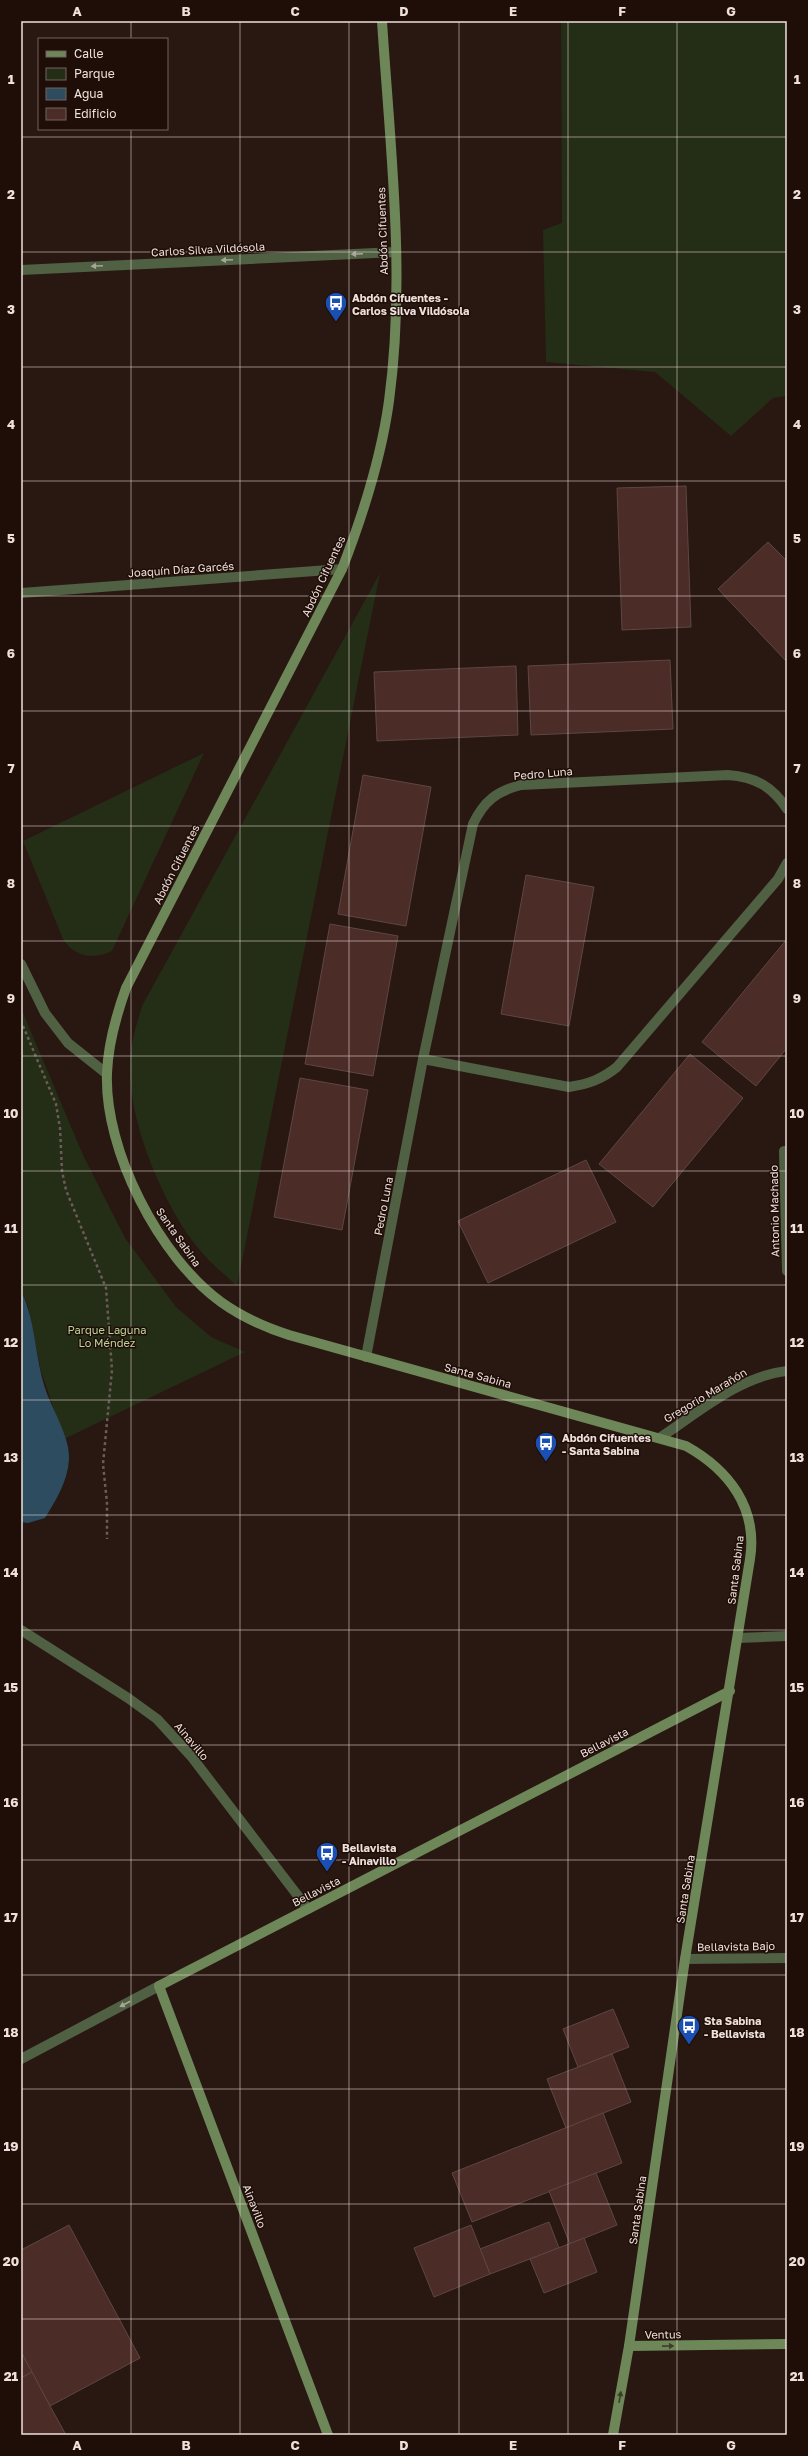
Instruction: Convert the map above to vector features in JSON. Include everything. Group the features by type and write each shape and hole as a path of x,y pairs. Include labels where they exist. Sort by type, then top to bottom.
{"street":[{"name":"Abdón Cifuentes","path":"107,1074 115,1019 126,988 342,569 370,492 380,452 389,401 397,311 396,252 382,21"},
{"name":"Carlos Silva Vildósola","path":"21,270 396,252"},
{"name":"Joaquín Díaz Garcés","path":"21,593 342,569"},
{"name":"Pedro Luna","path":"366,1357 423,1059 473,824 479,810 489,798 504,789 521,785 728,775 754,779 765,784 778,796 787,809"},
{"path":"423,1059 569,1087 587,1084 604,1078 617,1067 778,879 787,863"},
{"path":"21,964 45,1013 68,1043 107,1074"},
{"name":"Santa Sabina","path":"107,1074 109,1103 115,1133 138,1194 154,1225 195,1280 220,1302 269,1329 366,1357 661,1437 686,1446 715,1464 734,1488 748,1513 752,1546 686,1959 629,2346"},
{"name":"Antonio Machado","path":"784,1151 787,1271"},
{"name":"Gregorio Marañón","path":"661,1437 748,1381 776,1372 787,1372"},
{"name":"Ainavillo","path":"21,1630 128,1698 157,1719 190,1756 308,1909"},
{"path":"738,1638 787,1636"},
{"name":"Bellavista","path":"21,2059 159,1986 730,1691"},
{"name":"Bellavista Bajo","path":"686,1959 787,1958"},
{"name":"Ainavillo","path":"159,1986 328,2435"},
{"name":"Ventus","path":"613,2435 629,2346 787,2344"}],"path":[{"path":"21,1022 56,1104 60,1128 62,1171 66,1190 106,1288 112,1370 104,1464 107,1503 107,1539"}],"green space":[{"path":"561,21 787,21 787,396 773,398 731,436 655,372 546,362 543,230 562,223"},
{"path":"380,573 237,1286 202,1253 185,1230 172,1209 150,1161 141,1136 131,1087 130,1058 132,1043 142,1006"},
{"path":"204,753 112,951 105,954 91,956 84,955 73,950 63,939 23,841"},
{"name":"Parque Laguna Lo Méndez","path":"21,1008 83,1155 125,1238 176,1307 211,1337 245,1352 64,1439 41,1371 28,1306 21,1291"}],"water":[{"path":"21,1291 30,1318 45,1388 65,1437 69,1452 68,1467 64,1483 45,1518 28,1523 21,1522"}],"building":[{"path":"686,486 691,627 622,630 617,488"},
{"path":"768,542 787,561 787,662 718,589"},
{"path":"670,660 673,729 531,735 528,666"},
{"path":"516,666 518,735 377,741 374,672"},
{"path":"363,775 431,787 406,926 338,914"},
{"path":"526,875 594,887 569,1026 501,1014"},
{"path":"330,924 398,936 373,1076 305,1064"},
{"path":"787,939 787,1048 756,1086 702,1042"},
{"path":"690,1054 743,1098 653,1207 599,1164"},
{"path":"300,1078 368,1090 342,1230 274,1217"},
{"path":"586,1160 616,1222 488,1283 458,1221"},
{"path":"613,2009 629,2047 578,2067 563,2029"},
{"path":"612,2054 631,2102 566,2128 547,2079"},
{"path":"603,2113 622,2163 472,2222 452,2173"},
{"path":"596,2173 617,2225 570,2244 549,2191"},
{"path":"549,2222 559,2248 490,2274 480,2249"},
{"path":"69,2225 140,2358 50,2406 21,2352 21,2250"},
{"path":"471,2225 490,2274 434,2297 414,2248"},
{"path":"584,2238 597,2272 544,2293 530,2259"},
{"path":"21,2352 32,2372 21,2378"},
{"path":"32,2372 66,2435 21,2435 21,2378"}],"place":[{"name":"Abdón Cifuentes - Carlos Silva Vildósola","path":"336,322"},
{"name":"Abdón Cifuentes - Santa Sabina","path":"546,1462"},
{"name":"Bellavista - Ainavillo","path":"327,1872"},
{"name":"Sta Sabina - Bellavista","path":"689,2046"}]}
